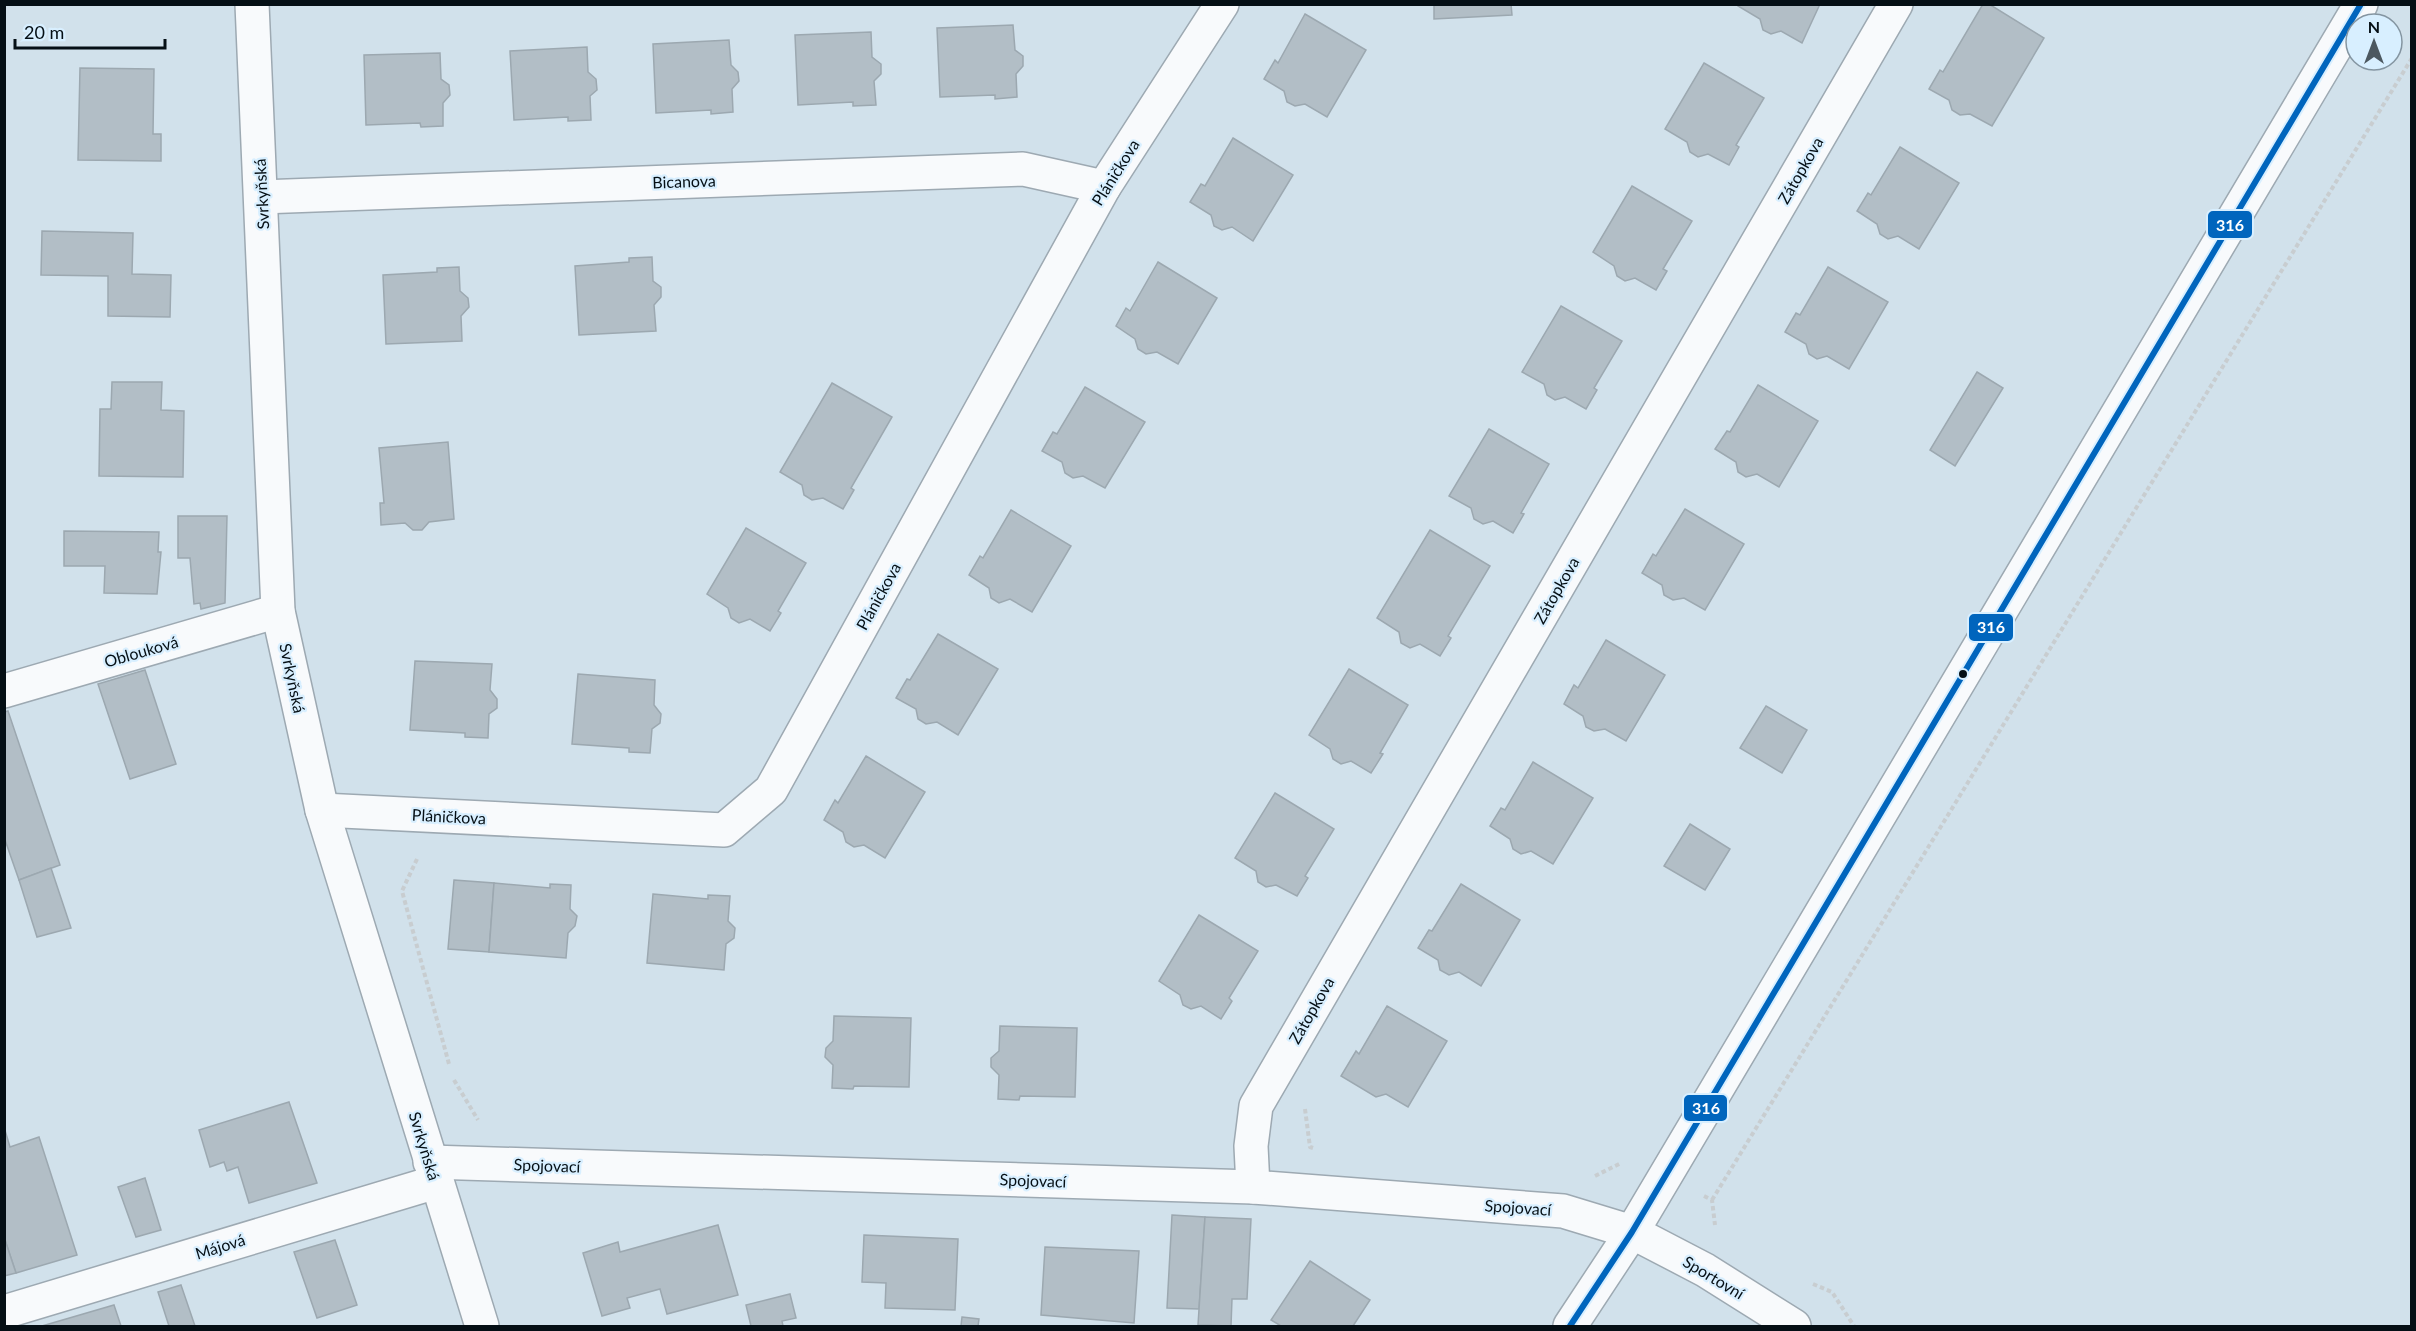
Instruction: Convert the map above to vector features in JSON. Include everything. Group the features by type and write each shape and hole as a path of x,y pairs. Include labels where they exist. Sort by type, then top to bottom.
{"street":[{"name":"Svrkyňská","path":"252,4 278,611 322,810 433,1172 483,1326"},
{"name":"Pláničkova","path":"322,810 724,830 771,789 1104,187 1222,4"},
{"name":"Zátopkova","path":"1253,1187 1251,1146 1256,1106 1896,4"},
{"path":"1570,1326 1632,1232 2361,4"},
{"name":"Bicanova","path":"261,197 1023,169 1104,187"},
{"name":"Oblouková","path":"4,691 278,611"},
{"name":"Spojovací","path":"433,1172 1253,1187 1563,1211 1632,1232"},
{"name":"Májová","path":"4,1312 433,1172"},
{"name":"Sportovní","path":"1632,1232 1705,1270 1794,1326"}],"path":[{"path":"1716,1233 1712,1200 2412,58"},
{"path":"402,891 454,1082 481,1124"},
{"path":"1303,1100 1310,1147 1320,1151"},
{"path":"1594,1177 1635,1156 1712,1200"},
{"path":"1811,1283 1832,1292 1854,1326"}],"building":[{"path":"1434,4 1511,4 1512,15 1434,19"},
{"path":"1739,4 1820,4 1802,43 1781,31 1771,34 1763,30 1760,19 1738,6"},
{"path":"1983,4 1989,4 2044,38 1992,126 1970,114 1960,115 1952,110 1949,100 1929,89 1940,70 1943,72"},
{"path":"1305,14 1366,50 1327,117 1305,104 1295,106 1287,102 1284,91 1264,79 1275,60 1278,63"},
{"path":"1013,25 1015,50 1023,56 1023,66 1016,74 1017,97 995,99 995,95 940,97 937,28"},
{"path":"871,32 872,57 881,64 881,74 874,81 876,105 853,106 853,102 798,105 795,35"},
{"path":"729,40 731,65 738,72 739,81 732,89 733,112 711,114 711,110 656,113 653,44"},
{"path":"587,47 588,72 596,79 597,90 590,96 591,120 568,121 568,117 514,120 510,51"},
{"path":"440,53 441,79 449,85 450,95 443,103 443,126 421,127 420,123 366,125 364,55"},
{"path":"1704,63 1764,98 1736,145 1739,147 1729,165 1708,154 1698,157 1690,152 1687,142 1665,129"},
{"path":"80,68 154,69 153,134 161,134 161,161 78,160"},
{"path":"1233,138 1293,175 1253,241 1232,227 1222,230 1214,226 1211,215 1190,202 1201,184 1205,186"},
{"path":"1900,147 1959,183 1919,249 1898,236 1888,239 1880,234 1877,224 1857,211 1868,193 1871,195"},
{"path":"1632,186 1692,221 1663,269 1667,271 1656,290 1635,278 1625,281 1617,276 1614,266 1593,252"},
{"path":"42,231 133,233 132,274 171,275 170,317 108,316 108,276 41,275"},
{"path":"652,257 653,281 661,287 661,297 654,305 656,331 579,335 575,266 629,262 629,258"},
{"path":"1158,262 1217,298 1178,364 1157,352 1146,354 1138,349 1135,339 1116,326 1126,308 1130,311"},
{"path":"459,267 460,291 468,298 469,307 461,316 462,341 386,344 383,275 437,272 437,268"},
{"path":"1828,267 1888,302 1849,369 1827,356 1817,359 1809,354 1806,344 1785,332 1796,313 1800,315"},
{"path":"1561,306 1622,341 1594,388 1597,390 1586,409 1565,397 1555,400 1547,395 1544,384 1522,372"},
{"path":"1977,372 2003,388 1955,466 1930,450"},
{"path":"112,382 162,382 161,410 184,411 183,477 99,476 100,409 111,409"},
{"path":"832,383 892,417 851,488 854,490 843,509 823,498 812,500 804,495 802,485 780,472"},
{"path":"1758,385 1818,421 1779,487 1757,474 1746,477 1738,472 1736,462 1715,449 1727,431 1730,432"},
{"path":"1085,387 1145,422 1105,488 1083,476 1073,478 1065,473 1062,462 1042,451 1053,432 1057,434"},
{"path":"1489,429 1549,464 1521,513 1524,514 1513,533 1493,521 1483,524 1474,519 1471,508 1449,496"},
{"path":"448,442 454,519 429,522 422,530 413,530 405,523 381,525 380,503 384,503 379,448"},
{"path":"1685,509 1744,544 1705,610 1684,598 1673,600 1664,595 1662,585 1642,573 1653,554 1656,556"},
{"path":"1011,510 1071,546 1032,612 1010,599 999,603 991,598 989,588 969,575 980,556 983,558"},
{"path":"178,516 227,516 225,603 201,609 200,603 194,604 190,558 178,558"},
{"path":"746,528 806,563 778,611 781,613 770,631 750,619 739,623 731,618 728,608 707,594"},
{"path":"1430,530 1490,566 1448,636 1451,638 1440,656 1420,644 1410,648 1401,643 1399,632 1377,618"},
{"path":"64,531 159,532 158,552 161,552 157,594 104,593 105,566 64,566"},
{"path":"938,634 998,669 958,735 937,722 926,724 918,719 916,709 896,698 907,679 910,680"},
{"path":"1606,640 1665,675 1626,741 1605,729 1594,731 1586,727 1583,716 1564,704 1574,685 1578,688"},
{"path":"415,661 492,664 490,690 497,699 497,708 489,714 488,738 465,737 465,733 410,730"},
{"path":"1349,669 1408,705 1371,773 1351,761 1341,764 1333,759 1330,749 1309,735"},
{"path":"145,670 176,764 130,779 98,684"},
{"path":"578,674 655,680 654,705 661,714 660,723 652,729 650,753 629,752 629,748 572,744"},
{"path":"1766,706 1807,730 1782,773 1740,748"},
{"path":"8,711 60,865 19,880 4,837 4,712"},
{"path":"866,756 925,792 885,858 864,845 854,847 846,842 843,832 824,820 835,800 838,803"},
{"path":"1533,762 1593,798 1553,864 1531,851 1521,854 1513,849 1510,839 1490,826 1501,808 1505,810"},
{"path":"1275,793 1334,829 1305,876 1308,878 1297,896 1276,885 1266,887 1258,882 1256,871 1235,858"},
{"path":"1690,824 1730,849 1705,890 1664,866"},
{"path":"51,868 71,928 37,937 19,880"},
{"path":"454,880 494,883 489,952 448,949"},
{"path":"494,883 550,888 550,884 571,885 570,909 577,916 575,926 568,933 566,958 489,952"},
{"path":"1461,884 1520,920 1481,986 1459,972 1449,975 1440,970 1438,960 1418,948 1429,930 1432,931"},
{"path":"653,894 708,899 708,895 730,896 728,921 735,928 734,938 726,944 724,970 647,963"},
{"path":"1199,915 1258,951 1229,998 1232,1001 1221,1019 1201,1006 1191,1009 1183,1005 1180,995 1159,981"},
{"path":"1387,1006 1447,1041 1408,1107 1386,1094 1376,1097 1341,1076 1356,1051 1359,1054"},
{"path":"834,1016 911,1018 909,1087 832,1088 833,1065 825,1057 826,1048 833,1041"},
{"path":"1000,1026 1077,1028 1075,1097 1020,1096 1019,1100 998,1099 999,1075 991,1067 991,1058 999,1051"},
{"path":"289,1102 317,1183 249,1203 238,1167 227,1171 224,1162 210,1167 199,1130"},
{"path":"4,1127 10,1147 39,1137 77,1255 16,1273 4,1237"},
{"path":"145,1178 161,1230 136,1237 118,1187"},
{"path":"1172,1215 1205,1217 1199,1309 1167,1308"},
{"path":"1205,1217 1251,1219 1247,1299 1232,1299 1231,1326 1198,1325"},
{"path":"718,1225 738,1295 667,1314 660,1289 627,1298 630,1308 602,1316 583,1253 618,1242 620,1252"},
{"path":"864,1235 958,1239 955,1310 885,1308 886,1283 862,1282"},
{"path":"4,1237 16,1273 4,1276"},
{"path":"335,1240 357,1305 317,1318 294,1252"},
{"path":"1045,1247 1139,1251 1134,1323 1041,1315"},
{"path":"1310,1261 1370,1300 1353,1326 1281,1326 1271,1320"},
{"path":"181,1285 195,1326 169,1326 158,1292"},
{"path":"790,1294 796,1318 782,1321 783,1326 751,1326 746,1305"},
{"path":"114,1305 121,1326 42,1326"},
{"path":"962,1317 979,1319 978,1326 961,1326"}],"transit line":[{"name":"316","path":"1570,1326 1632,1232 2361,4"}]}
